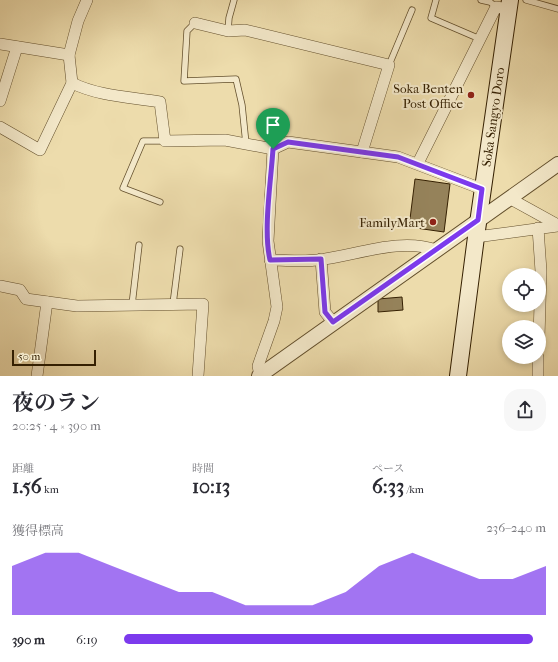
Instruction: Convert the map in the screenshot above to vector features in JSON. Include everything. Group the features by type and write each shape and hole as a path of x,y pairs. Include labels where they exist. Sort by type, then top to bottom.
{"main road":[{"name":"Soka Sangyo Doro","path":"458,376 505,5"}],"street":[{"path":"0,127 40,150 72,83 69,55 78,21 88,0"},
{"path":"418,163 480,39 505,5"},
{"path":"195,23 228,31 245,30 389,65 362,152"},
{"path":"0,44 69,55"},
{"path":"0,101 17,47"},
{"path":"72,83 99,93 160,102 165,141 225,140 273,149 288,142 398,157 418,163 482,189"},
{"path":"273,149 268,235 277,307 274,321 258,366 260,375 558,164"},
{"path":"509,198 558,225"},
{"path":"476,237 558,225"},
{"path":"538,228 542,278 540,320"},
{"path":"270,260 321,259 391,247 422,245 436,250"},
{"path":"321,259 325,312 333,322"},
{"path":"0,286 20,290 26,299 77,306 203,304 198,376"},
{"path":"37,376 47,302"},
{"path":"538,364 538,376"}],"lane":[{"path":"228,31 229,18 234,0"},
{"path":"436,0 431,18 480,39"},
{"path":"481,0 505,5"},
{"path":"526,0 558,9"},
{"path":"389,65 412,10"},
{"path":"195,23 187,30 184,82 236,79 242,105 246,144"},
{"path":"160,202 123,188 143,141 165,141"},
{"path":"132,305 139,245"},
{"path":"173,304 180,249"}],"building":[{"path":"415,179 450,184 444,232 409,227"},
{"path":"402,297 403,310 378,312 378,299"}],"place":[{"name":"Soka Benten Post Office","path":"471,95"},
{"name":"FamilyMart","path":"433,222"}],"route":[{"path":"288,142 398,157 418,163 482,189 478,220 333,322 325,312 321,259 270,260 268,252 268,224 273,149 288,142"}]}
